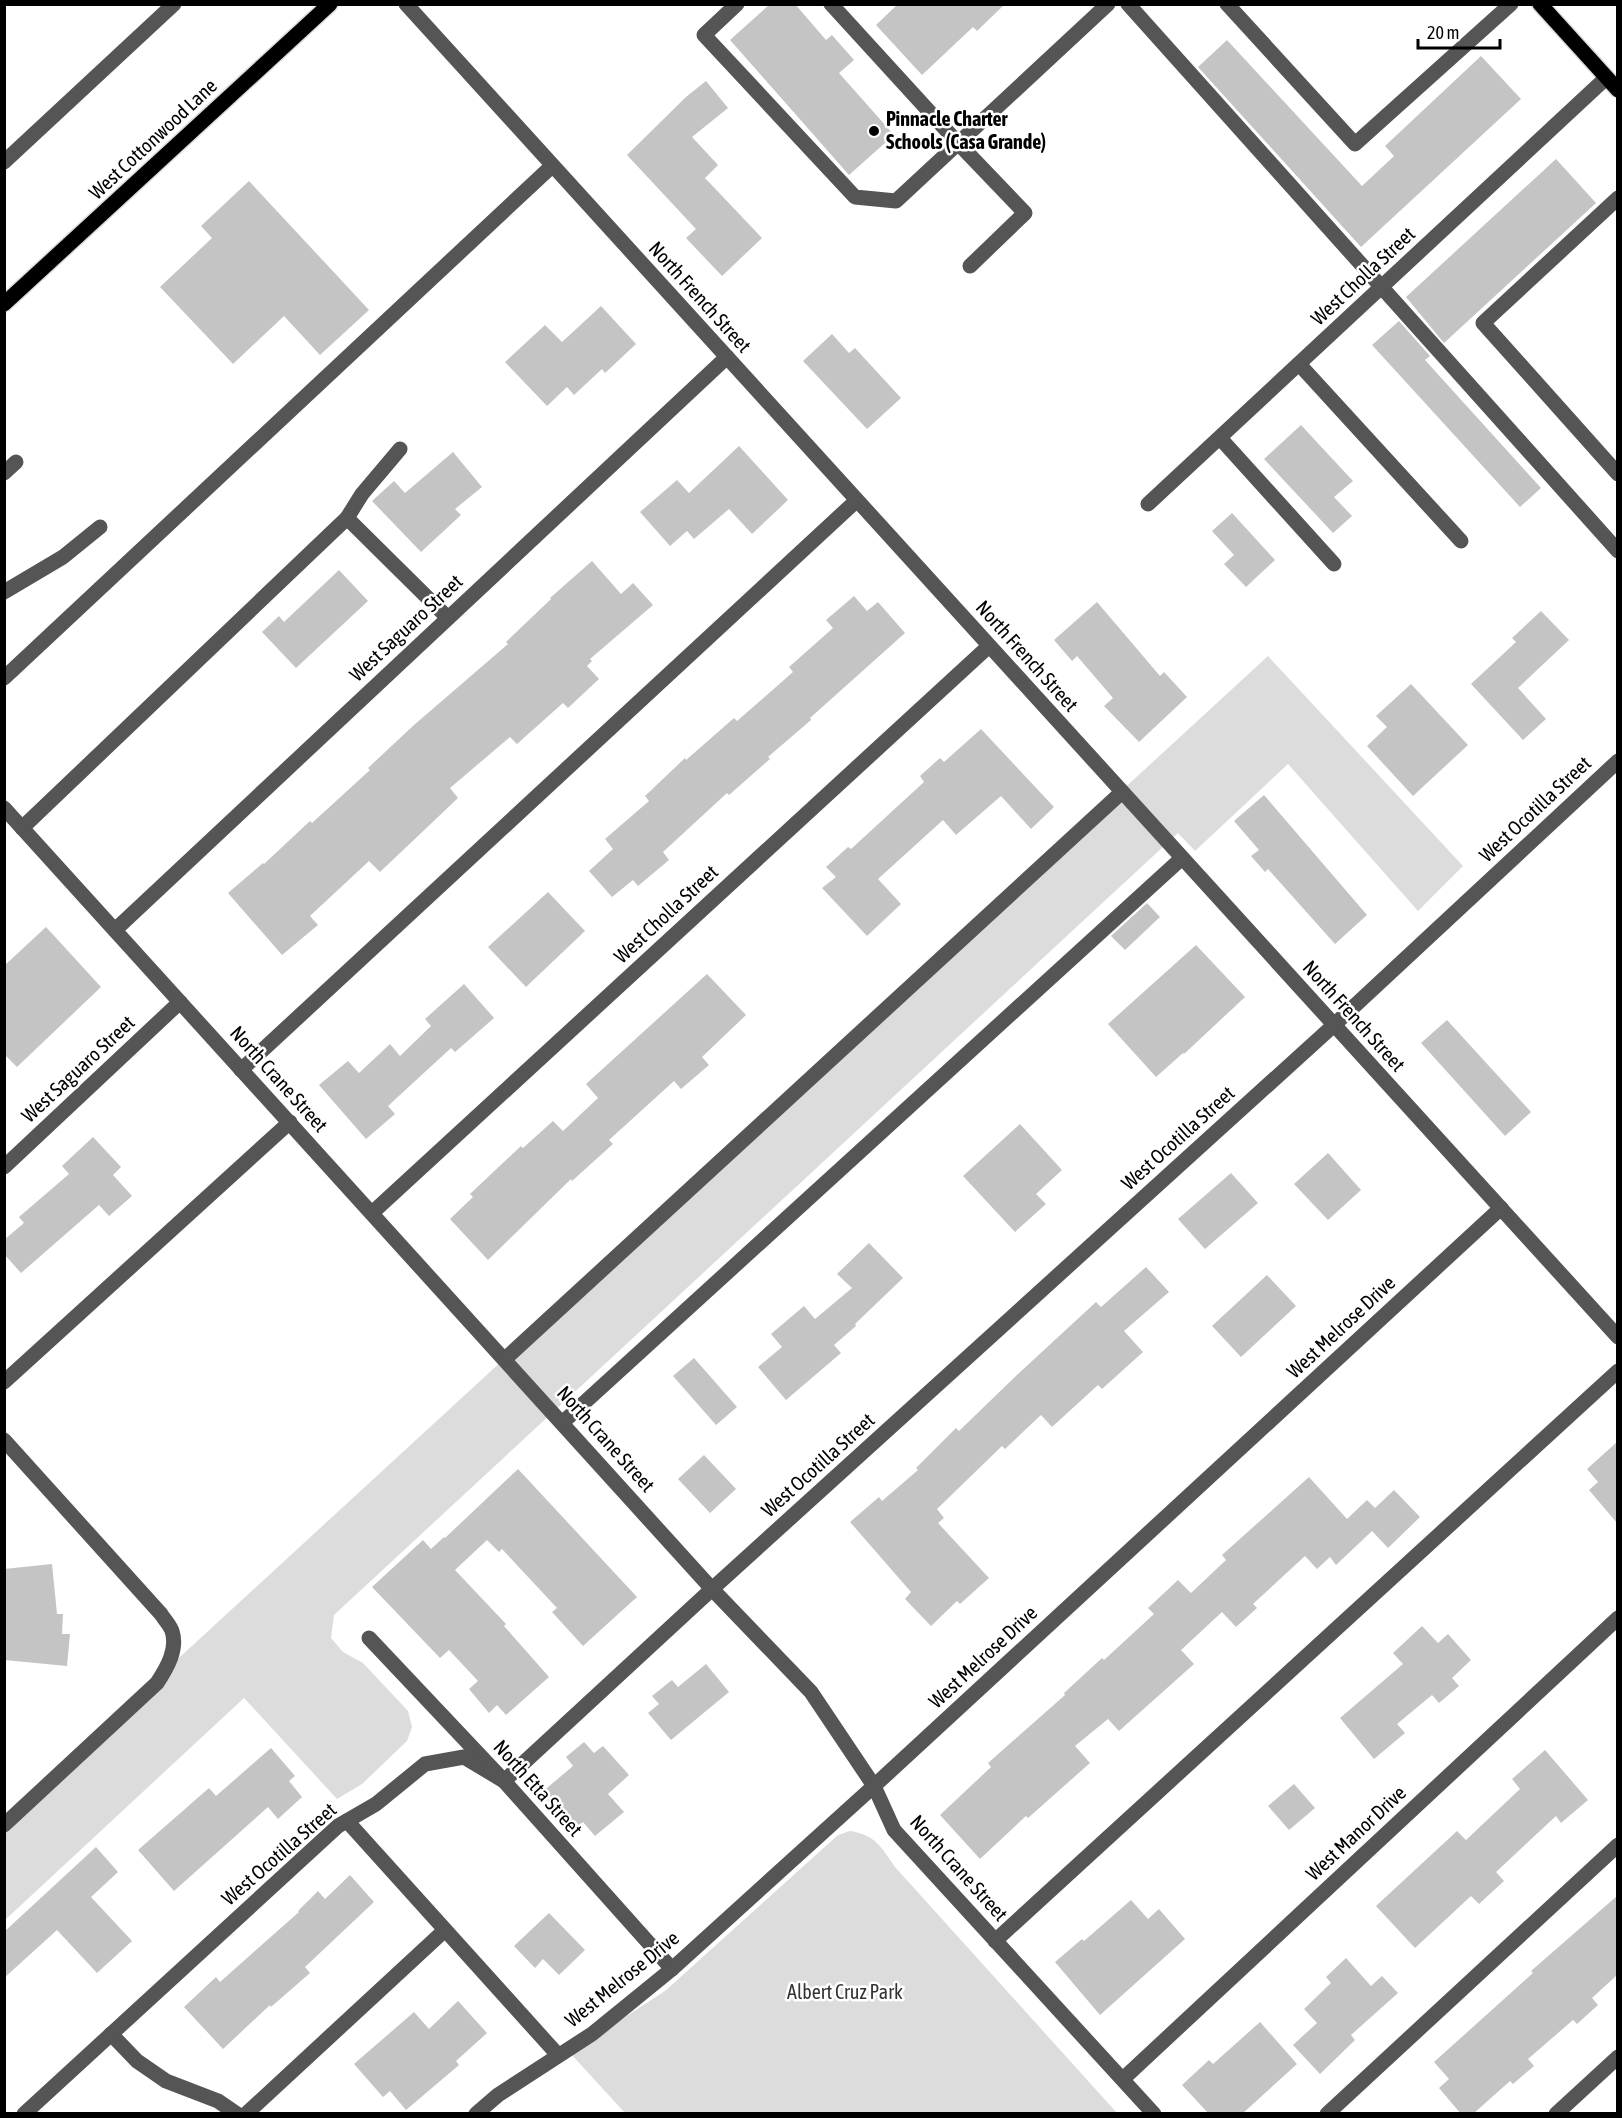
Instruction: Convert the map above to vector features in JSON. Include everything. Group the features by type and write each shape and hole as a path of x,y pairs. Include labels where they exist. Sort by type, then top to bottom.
{"main road":[{"name":"West Cottonwood Lane","path":"4,304 330,4"},
{"path":"1540,4 1617,90"}],"street":[{"path":"4,162 174,4"},
{"name":"North French Street","path":"406,4 1617,1336"},
{"path":"737,4 704,34 855,197 896,201 1108,4"},
{"path":"831,4 1025,213 970,266"},
{"path":"1128,4 1616,547"},
{"path":"1227,4 1355,144 1511,4"},
{"name":"West Cholla Street","path":"1148,504 1606,78"},
{"path":"4,678 552,166"},
{"path":"1617,198 1483,323 1617,474"},
{"name":"West Saguaro Street","path":"115,930 727,357"},
{"path":"1299,364 1461,541"},
{"path":"1220,438 1334,564"},
{"path":"22,828 347,518 362,494 400,449"},
{"path":"242,1070 856,501"},
{"path":"347,518 448,618"},
{"path":"4,592 63,556 100,527"},
{"name":"West Cholla Street","path":"372,1213 989,645"},
{"name":"West Ocotilla Street","path":"24,2114 338,1826 376,1804 425,1764 464,1757 504,1781 712,1589 1334,1025 1617,761"},
{"path":"505,1359 1122,792"},
{"name":"North Crane Street","path":"4,808 712,1589 811,1692 874,1786 894,1830 1124,2078 1154,2114"},
{"path":"562,1423 1182,858"},
{"name":"West Saguaro Street","path":"4,1167 180,1002"},
{"path":"4,1382 290,1122"},
{"name":"West Melrose Drive","path":"476,2114 498,2095 592,2034 672,1969 1501,1208"},
{"path":"995,1941 1617,1371"},
{"path":"4,1440 161,1614 172,1631 172,1647 169,1666 157,1683 4,1825"},
{"name":"West Manor Drive","path":"1124,2078 1617,1618"},
{"name":"North Etta Street","path":"369,1638 504,1781 672,1969"},
{"path":"346,1821 558,2055"},
{"path":"1327,2114 1617,1845"},
{"path":"246,2114 445,1930"},
{"path":"111,2034 137,2061 166,2081 218,2101 237,2114"},
{"path":"1556,2114 1617,2057"}],"green space":[{"path":"1268,656 1463,866 1418,911 1288,764 1195,851 1178,833 334,1615 331,1638 343,1652 363,1663 408,1711 412,1727 407,1741 362,1784 337,1799 244,1698 5,1920 5,1818"},
{"name":"Albert Cruz Park","path":"850,1831 866,1836 877,1843 895,1867 1117,2113 625,2113 570,2053 665,1991 838,1835"}],"building":[{"path":"770,4 795,4 826,40 832,35 854,60 839,73 894,135 849,175 730,40"},
{"path":"898,4 1005,4 977,31 973,27 922,75 876,25"},
{"path":"1227,40 1362,186 1394,156 1385,146 1481,56 1521,99 1361,247 1198,67"},
{"path":"706,81 728,108 692,137 718,165 705,178 762,238 722,276 686,238 696,229 627,155 686,97"},
{"path":"1556,159 1596,203 1444,343 1406,297"},
{"path":"249,181 369,310 320,355 284,316 233,364 160,287 212,238 201,226"},
{"path":"601,306 636,344 605,373 602,369 574,395 567,387 547,406 505,362 545,325 562,342"},
{"path":"1399,321 1430,356 1425,360 1541,488 1520,507 1372,345"},
{"path":"832,334 849,353 855,348 901,398 867,429 803,361"},
{"path":"1301,425 1353,481 1334,497 1352,516 1333,533 1264,459"},
{"path":"739,446 788,500 752,534 729,509 694,539 687,531 670,546 640,512 677,480 689,493"},
{"path":"453,452 482,487 455,509 461,515 421,552 372,501 394,481 405,493"},
{"path":"1232,513 1275,560 1246,587 1224,564 1234,555 1212,531"},
{"path":"592,561 621,594 633,583 653,605 590,659 592,661 587,666 599,679 568,708 563,703 517,744 510,737 450,788 458,798 380,872 369,861 310,916 318,925 282,955 228,893 264,864 310,821 312,823 370,770 368,768 414,725 508,644 506,642 550,598"},
{"path":"339,570 368,601 296,668 262,632 279,616 284,622"},
{"path":"854,596 867,611 878,602 905,633 768,757 770,759 729,795 727,793 663,852 669,860 638,886 633,880 612,897 589,871 613,849 605,839 649,801 645,796 685,758 686,760 734,718 737,721 793,672 789,667 833,628 826,620"},
{"path":"1097,602 1160,676 1164,672 1187,697 1139,742 1104,706 1113,698 1077,656 1072,661 1054,640"},
{"path":"1541,611 1569,640 1518,688 1546,719 1523,740 1471,684 1516,642 1512,638"},
{"path":"1411,684 1468,745 1413,796 1367,746 1387,727 1376,716"},
{"path":"981,729 1054,807 1031,829 1001,796 956,835 943,820 878,879 901,904 867,936 822,888 836,877 826,867 848,847 851,849 924,782 920,776 940,758 944,762"},
{"path":"1264,795 1367,915 1335,944 1268,869 1265,872 1251,856 1259,850 1234,821"},
{"path":"548,892 585,931 526,987 488,947"},
{"path":"1147,903 1160,917 1125,950 1111,936"},
{"path":"46,927 101,987 17,1067 4,1054 4,966"},
{"path":"1196,945 1245,997 1156,1077 1108,1024"},
{"path":"707,974 746,1015 702,1057 709,1065 681,1089 674,1081 609,1140 613,1144 572,1181 571,1179 488,1260 450,1219 473,1197 470,1194 521,1146 523,1148 553,1121 563,1131 598,1098 586,1084"},
{"path":"464,984 494,1018 455,1052 451,1048 388,1106 395,1114 366,1139 319,1085 348,1061 359,1073 390,1044 400,1056 431,1026 425,1019"},
{"path":"1447,1020 1531,1112 1505,1136 1421,1043"},
{"path":"1020,1124 1062,1170 1036,1194 1046,1204 1015,1232 963,1176"},
{"path":"93,1137 121,1167 113,1175 132,1196 109,1216 99,1205 21,1273 4,1254 4,1240 24,1223 19,1217 69,1174 62,1166"},
{"path":"1328,1153 1361,1190 1328,1220 1294,1184"},
{"path":"1231,1173 1258,1203 1205,1249 1178,1219"},
{"path":"869,1243 903,1278 834,1345 841,1353 786,1400 758,1367 782,1347 771,1334 804,1306 815,1319 852,1288 837,1274"},
{"path":"1146,1267 1169,1292 1124,1331 1143,1352 1102,1389 1098,1385 1052,1427 1041,1415 1005,1449 1002,1446 937,1509 944,1518 938,1523 989,1578 960,1604 957,1601 931,1626 905,1599 911,1592 850,1522 879,1497 882,1501 918,1470 916,1468 956,1428 959,1431 1096,1302 1101,1307"},
{"path":"1267,1275 1296,1306 1241,1357 1212,1326"},
{"path":"694,1358 737,1407 716,1425 673,1376"},
{"path":"1617,1442 1617,1523 1589,1490 1598,1482 1587,1469"},
{"path":"704,1455 736,1489 710,1513 678,1479"},
{"path":"518,1469 637,1597 583,1646 552,1612 557,1608 502,1549 499,1552 487,1540 455,1570 506,1624 504,1626 549,1677 506,1715 497,1705 489,1713 469,1689 478,1681 449,1650 440,1658 372,1587 423,1540 431,1549 445,1538"},
{"path":"1309,1477 1347,1519 1367,1500 1375,1508 1394,1490 1420,1517 1388,1548 1372,1531 1336,1565 1330,1557 1317,1569 1305,1556 1253,1604 1257,1608 1236,1627 1222,1612 1181,1650 1194,1664 1119,1731 1108,1719 1075,1746 1090,1763 1028,1818 1026,1816 980,1859 940,1815 991,1767 988,1763 1065,1695 1064,1693 1102,1658 1104,1660 1154,1614 1148,1608 1178,1580 1191,1593 1226,1560 1222,1555"},
{"path":"52,1564 57,1614 63,1614 62,1634 70,1634 67,1666 4,1660 4,1569"},
{"path":"1422,1626 1438,1643 1448,1634 1471,1660 1452,1678 1459,1686 1439,1703 1432,1695 1397,1724 1405,1733 1374,1759 1340,1718 1403,1664 1393,1653"},
{"path":"706,1664 729,1692 671,1740 648,1713 659,1704 652,1696 672,1680 678,1687"},
{"path":"584,1742 594,1753 603,1746 629,1775 608,1794 624,1812 595,1836 583,1822 573,1830 541,1793 573,1766 566,1757"},
{"path":"271,1748 295,1776 289,1781 302,1797 278,1819 268,1807 174,1891 138,1850 209,1788 216,1796"},
{"path":"1545,1750 1588,1800 1561,1823 1556,1816 1496,1872 1504,1881 1479,1904 1471,1896 1415,1948 1376,1906 1457,1831 1466,1840 1520,1789 1512,1779"},
{"path":"1294,1784 1315,1808 1289,1830 1268,1806"},
{"path":"96,1847 118,1872 91,1897 132,1941 97,1973 57,1930 4,1978 4,1932"},
{"path":"350,1875 374,1902 305,1967 310,1973 271,2007 270,2005 223,2049 184,2007 216,1977 220,1982 299,1912 318,1891 325,1899"},
{"path":"1617,1896 1617,1975 1592,1998 1598,2005 1577,2024 1573,2020 1528,2059 1534,2066 1513,2084 1510,2081 1473,2114 1461,2114 1439,2088 1449,2079 1434,2062 1533,1973 1531,1971"},
{"path":"1131,1900 1148,1919 1159,1909 1185,1939 1100,2015 1055,1962 1082,1939 1084,1941"},
{"path":"549,1913 585,1950 559,1975 543,1959 535,1968 514,1946"},
{"path":"1346,1958 1371,1986 1382,1976 1398,1993 1351,2035 1355,2040 1320,2074 1293,2045 1317,2023 1304,2009 1331,1983 1326,1977"},
{"path":"458,2001 487,2033 456,2061 459,2065 406,2110 390,2091 383,2097 354,2064 414,2012 429,2029"},
{"path":"1260,2022 1297,2064 1242,2114 1209,2114 1182,2085 1209,2060 1213,2064"}],"place":[{"name":"Pinnacle Charter Schools (Casa Grande)","path":"874,131"}]}
